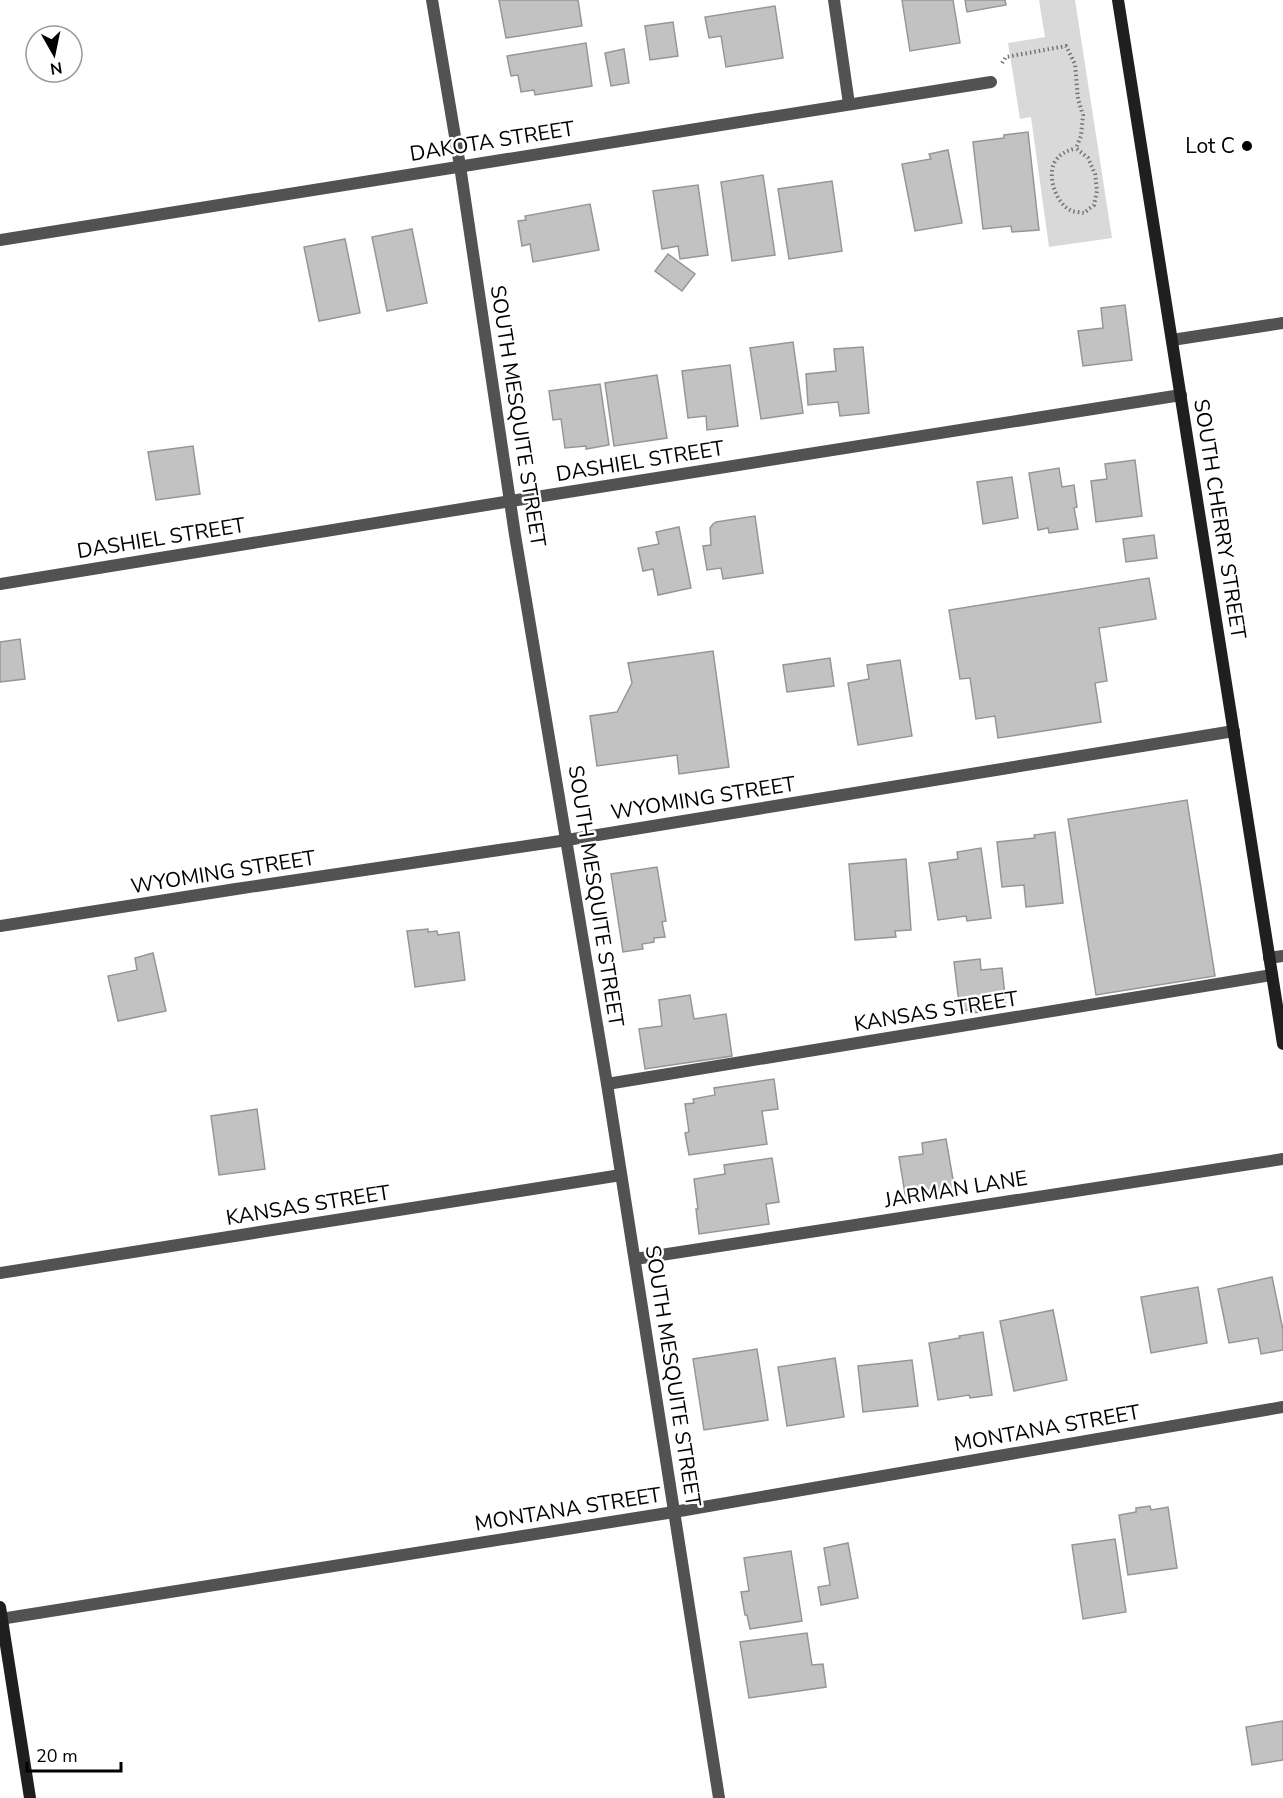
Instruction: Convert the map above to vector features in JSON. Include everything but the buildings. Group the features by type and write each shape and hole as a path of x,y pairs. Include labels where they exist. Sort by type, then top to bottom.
{"street":[{"name":"SOUTH MESQUITE STREET","path":"432,0 460,166 515,535 607,1084 719,1798"},
{"path":"834,0 849,104"},
{"name":"SOUTH CHERRY STREET","path":"1118,0 1283,1044"},
{"name":"DAKOTA STREET","path":"0,240 991,82"},
{"path":"1172,340 1283,322"},
{"name":"DASHIEL STREET","path":"0,585 1181,395"},
{"name":"WYOMING STREET","path":"0,926 567,840 1234,731"},
{"path":"1269,958 1283,956"},
{"name":"KANSAS STREET","path":"607,1084 1272,975"},
{"name":"JARMAN LANE","path":"635,1259 1283,1159"},
{"name":"KANSAS STREET","path":"0,1272 621,1175"},
{"name":"MONTANA STREET","path":"1,1615 674,1512 1283,1407"},
{"path":"1,1615 30,1798"}],"path":[{"path":"991,82 1006,57 1066,46 1075,64 1078,99 1083,115 1081,136 1076,148 1064,152 1054,161 1052,175 1054,189 1060,200 1070,210 1084,213 1094,205 1098,191 1095,174 1088,158 1076,148"}],"shaded area":[{"path":"1039,0 1075,0 1112,238 1049,247 1031,117 1020,119 1008,43 1045,37"}],"place":[{"name":"Lot C","path":"1247,146"}]}
